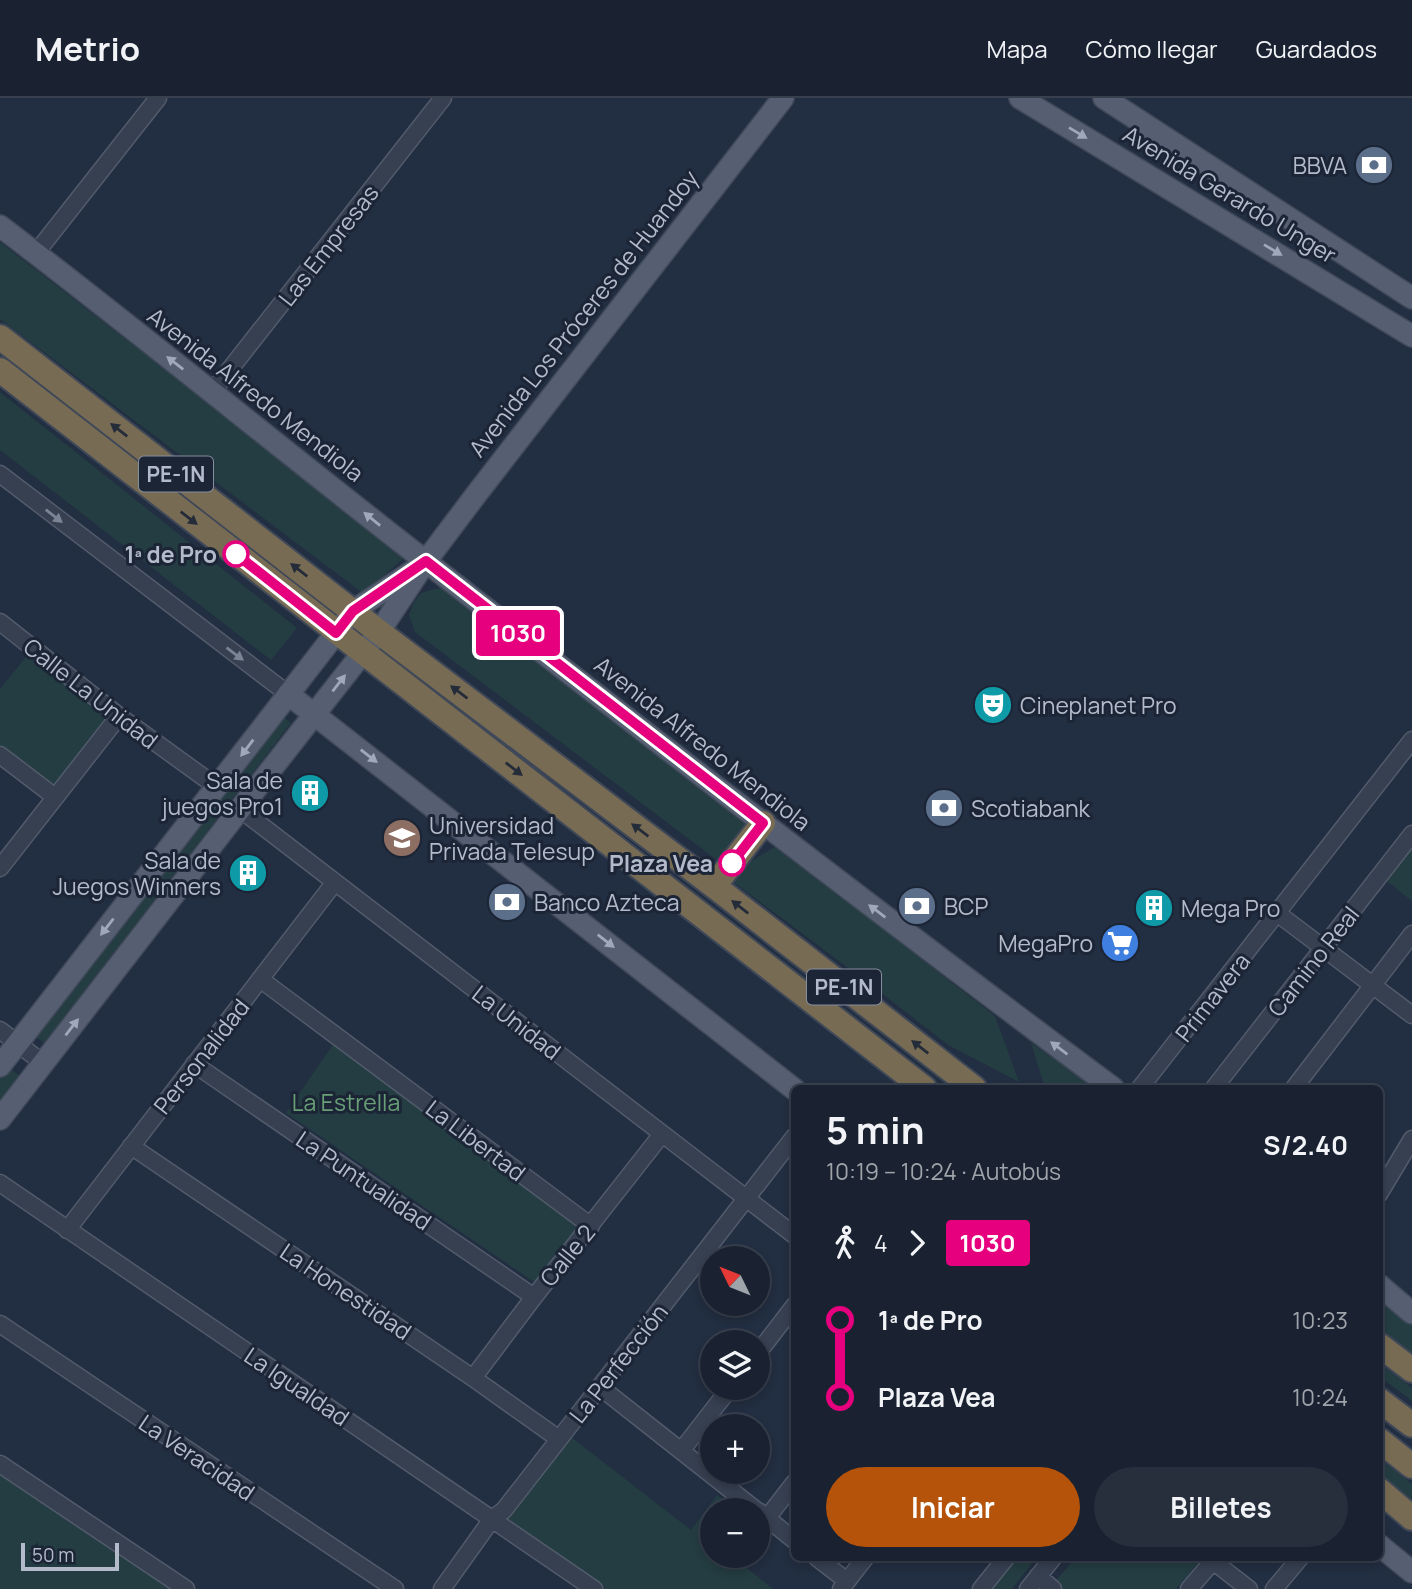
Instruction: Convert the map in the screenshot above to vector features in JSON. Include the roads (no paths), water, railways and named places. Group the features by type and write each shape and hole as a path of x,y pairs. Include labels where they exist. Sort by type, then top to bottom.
{"highway":[{"name":"PE-1N","path":"0,337 379,632 714,886 970,1085"},
{"name":"PE-1N","path":"0,370 920,1085"},
{"path":"714,886 763,823"},
{"path":"1383,1348 1412,1370"},
{"path":"1383,1403 1412,1426"},
{"path":"1383,1443 1412,1465"},
{"path":"1383,1493 1412,1518"},
{"path":"1383,1517 1412,1529"}],"main road":[{"name":"Avenida Los Próceres de Huandoy","path":"0,1119 379,632 426,561 783,98"},
{"name":"Avenida Gerardo Unger","path":"1020,98 1412,335"},
{"name":"Avenida Gerardo Unger","path":"1104,98 1412,298"},
{"name":"Avenida Alfredo Mendiola","path":"0,226 763,823 1109,1085"},
{"name":"Avenida Los Próceres de Huandoy","path":"0,1066 8,1037 217,787 353,611 426,561"},
{"path":"288,694 791,1087"},
{"path":"1383,1288 1412,1313"},
{"path":"1383,1548 1412,1572"}],"street":[{"path":"36,253 158,98"},
{"name":"Las Empresas","path":"212,392 443,98"},
{"path":"0,474 288,694"},
{"name":"Calle La Unidad","path":"0,622 119,716 217,787"},
{"path":"0,868 119,716"},
{"name":"Primavera","path":"1142,1085 1412,740"},
{"path":"0,755 55,797"},
{"name":"La Unidad","path":"240,809 791,1233"},
{"name":"Camino Real","path":"1216,1085 1412,834"},
{"name":"Personalidad","path":"67,1230 335,882"},
{"path":"1277,913 1412,1015"},
{"path":"1296,1085 1412,934"},
{"name":"La Libertad","path":"260,979 591,1226"},
{"path":"8,1037 43,1063"},
{"name":"La Puntualidad","path":"194,1064 534,1297"},
{"name":"Calle 2","path":"473,1378 662,1134"},
{"path":"1383,1187 1412,1139"},
{"name":"La Perfección","path":"442,1589 492,1519 504,1510 791,1141"},
{"name":"La Honestidad","path":"131,1146 559,1438"},
{"name":"La Igualdad","path":"0,1183 492,1519 573,1583 594,1589"},
{"path":"770,1337 791,1310"},
{"name":"La Veracidad","path":"0,1324 395,1589"},
{"path":"600,1387 741,1498"},
{"path":"681,1451 721,1400"},
{"path":"0,1464 187,1589"},
{"path":"770,1504 791,1486"},
{"path":"770,1521 791,1537"},
{"path":"820,1561 844,1585 864,1561"},
{"path":"981,1589 1004,1561"},
{"path":"1051,1561 1033,1583 1054,1589"},
{"path":"1189,1589 1210,1561"},
{"path":"1214,1561 1249,1589"},
{"path":"1274,1589 1297,1561"}],"place":[{"name":"BBVA","path":"1374,165"},
{"name":"1ª de Pro","path":"236,554"},
{"name":"Cineplanet Pro","path":"993,705"},
{"name":"Sala de juegos Pro1","path":"310,793"},
{"name":"Scotiabank","path":"944,808"},
{"name":"Universidad Privada Telesup","path":"402,838"},
{"name":"Plaza Vea","path":"732,863"},
{"name":"Sala de Juegos Winners","path":"248,873"},
{"name":"Banco Azteca","path":"507,902"},
{"name":"BCP","path":"917,906"},
{"name":"Mega Pro","path":"1154,908"},
{"name":"MegaPro","path":"1120,943"}],"park label":[{"name":"La Estrella","path":"346,1102"}]}
